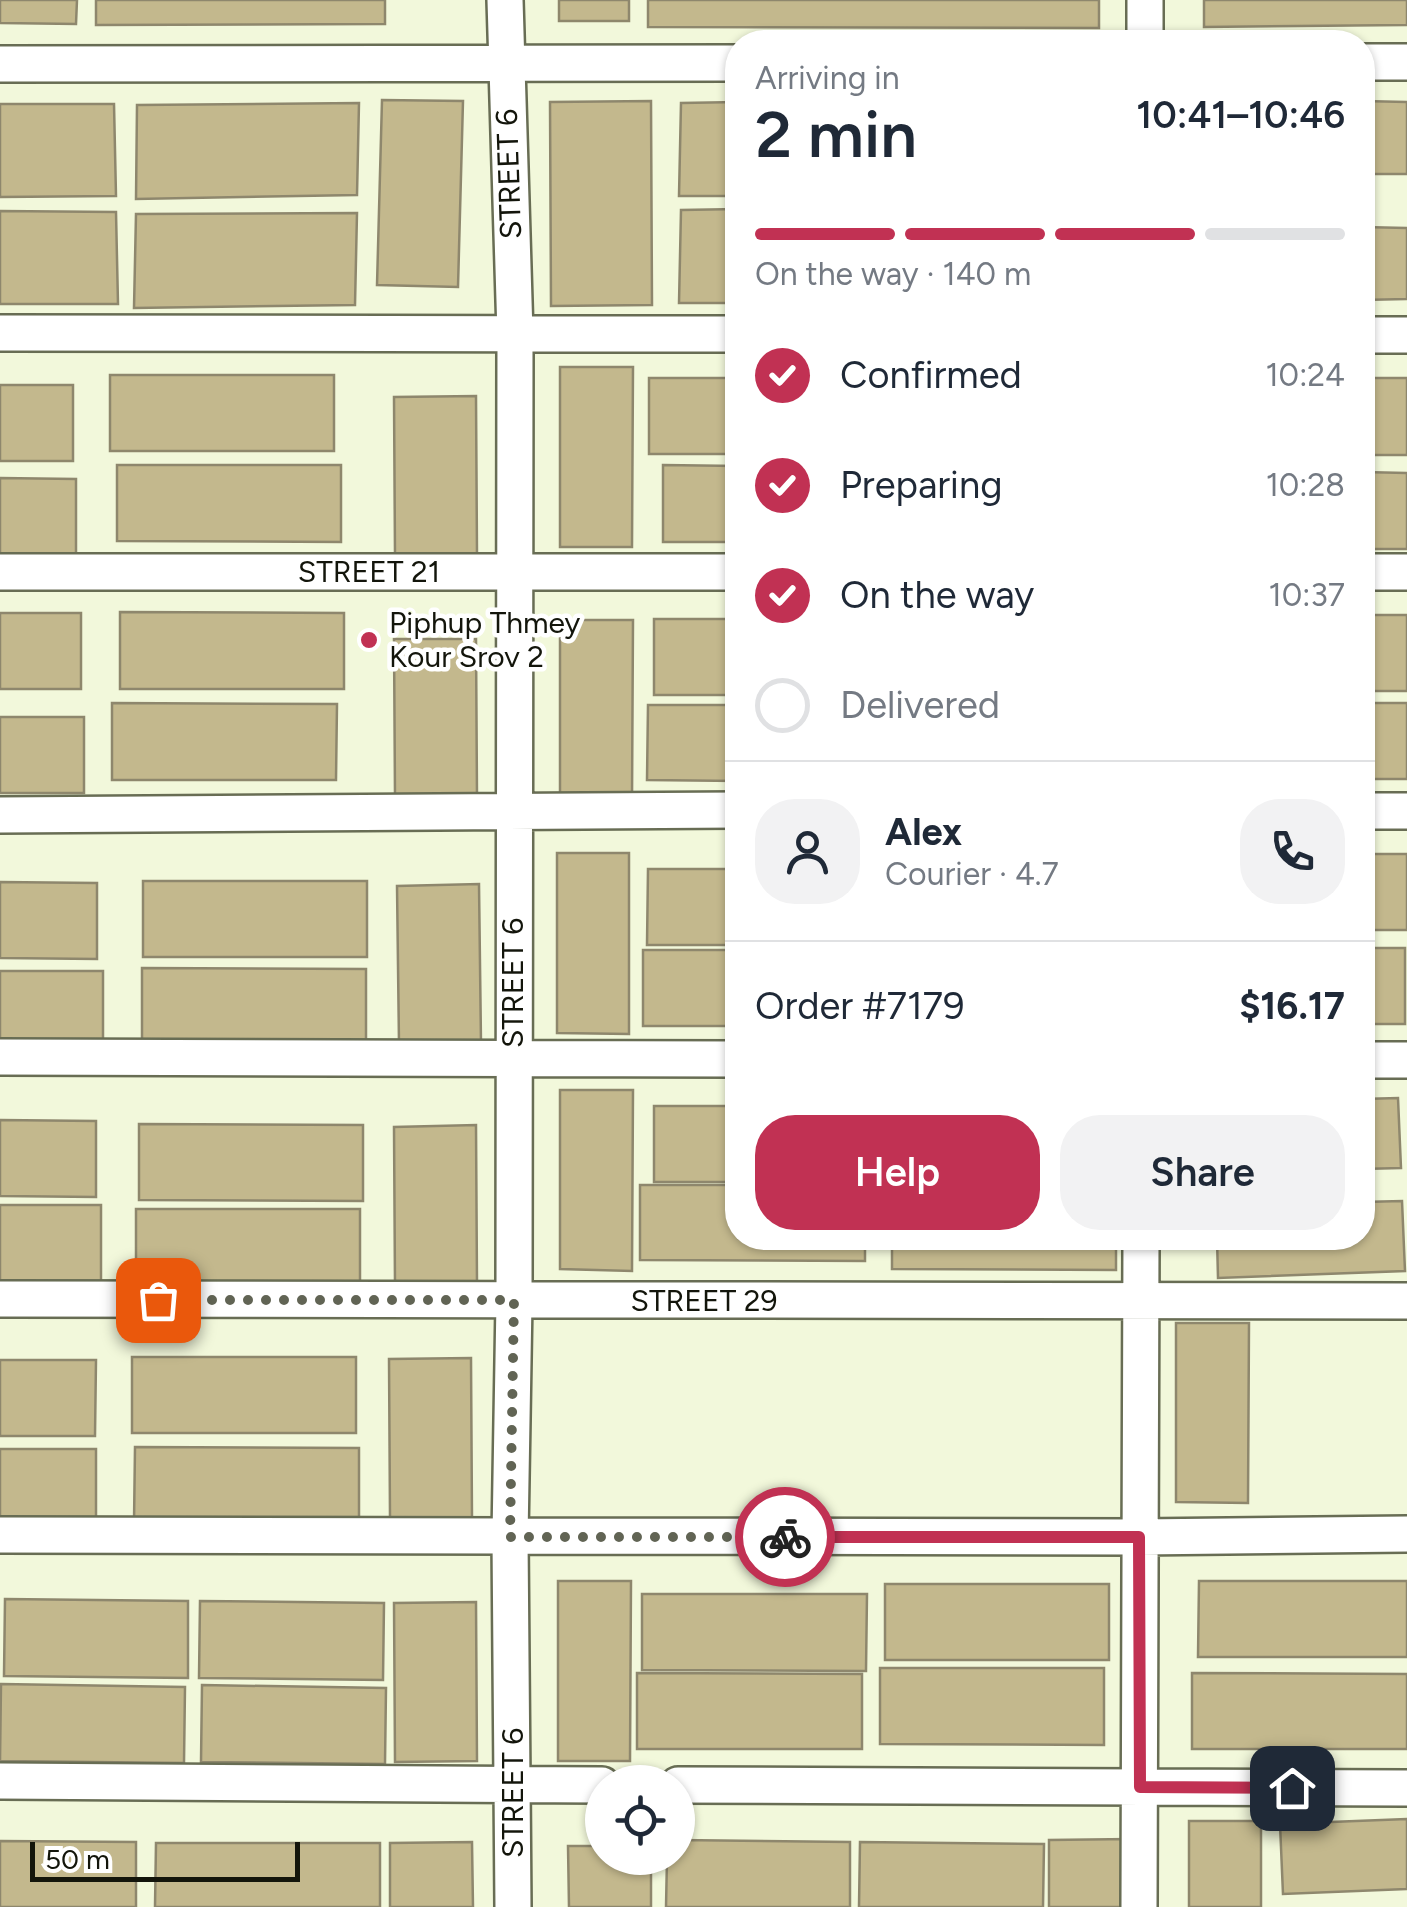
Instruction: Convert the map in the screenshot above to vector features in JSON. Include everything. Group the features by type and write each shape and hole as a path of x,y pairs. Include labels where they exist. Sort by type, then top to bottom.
{"street":[{"name":"STREET 6","path":"505,0 515,334 514,1300 510,1537 513,1907"},
{"path":"1145,0 1145,30"},
{"path":"0,64 725,62"},
{"path":"1375,62 1407,62"},
{"path":"0,333 725,334"},
{"path":"1375,335 1407,335"},
{"name":"STREET 21","path":"0,572 725,572"},
{"path":"1375,572 1407,572"},
{"path":"0,815 725,810"},
{"path":"1375,811 1407,811"},
{"path":"0,1057 725,1059"},
{"path":"1375,1060 1407,1060"},
{"path":"1139,1907 1141,1250"},
{"name":"STREET 29","path":"0,1300 1407,1301"},
{"path":"0,1535 1407,1534"},
{"path":"0,1781 585,1784"},
{"path":"695,1785 1407,1788"}],"building":[{"path":"0,0 77,0 76,24 0,23"},
{"path":"96,0 385,0 385,24 96,25"},
{"path":"559,0 629,0 629,21 559,21"},
{"path":"648,0 1099,0 1099,28 648,27"},
{"path":"1204,0 1407,0 1407,25 1204,27"},
{"path":"382,100 463,101 458,287 377,285"},
{"path":"651,101 652,305 551,306 550,102"},
{"path":"1375,101 1407,102 1407,174 1375,174"},
{"path":"725,102 725,196 679,196 681,103"},
{"path":"359,103 357,195 136,199 137,105"},
{"path":"0,104 114,104 116,196 0,197"},
{"path":"725,209 725,303 679,303 681,210"},
{"path":"0,211 116,212 118,304 0,304"},
{"path":"357,213 355,305 134,308 136,214"},
{"path":"1375,227 1407,228 1407,299 1375,300"},
{"path":"560,367 633,367 632,547 560,547"},
{"path":"110,375 334,375 334,451 110,451"},
{"path":"649,378 725,378 725,454 649,454"},
{"path":"1375,378 1407,378 1407,455 1375,455"},
{"path":"0,385 73,385 73,461 0,461"},
{"path":"476,396 477,555 395,556 394,397"},
{"path":"117,465 341,465 341,542 117,541"},
{"path":"663,465 725,466 725,542 663,542"},
{"path":"1375,472 1407,473 1407,549 1375,549"},
{"path":"0,478 76,479 76,555 0,555"},
{"path":"120,612 344,613 344,689 120,689"},
{"path":"0,613 81,613 81,689 0,689"},
{"path":"1375,615 1407,615 1407,691 1375,691"},
{"path":"654,619 725,619 725,695 654,695"},
{"path":"560,620 633,620 632,800 560,799"},
{"path":"394,639 476,639 477,798 395,798"},
{"path":"112,703 337,704 336,780 112,780"},
{"path":"1375,703 1407,703 1407,779 1375,779"},
{"path":"648,705 725,705 725,781 647,780"},
{"path":"0,717 84,717 84,793 0,793"},
{"path":"557,853 629,853 629,1034 557,1033"},
{"path":"1375,854 1407,854 1407,930 1375,930"},
{"path":"648,869 725,869 725,945 647,945"},
{"path":"143,881 367,881 367,957 143,957"},
{"path":"0,882 97,883 97,959 0,958"},
{"path":"479,884 481,1043 399,1044 397,886"},
{"path":"1375,948 1405,948 1405,1024 1375,1024"},
{"path":"643,950 725,950 725,1026 643,1026"},
{"path":"142,968 366,969 366,1045 142,1044"},
{"path":"0,971 103,971 103,1048 0,1047"},
{"path":"560,1090 633,1090 632,1271 560,1269"},
{"path":"1398,1098 1401,1168 1375,1169 1375,1099"},
{"path":"654,1106 725,1106 725,1182 654,1182"},
{"path":"0,1120 96,1121 96,1197 0,1196"},
{"path":"139,1124 363,1125 363,1201 139,1200"},
{"path":"476,1125 477,1284 395,1286 394,1127"},
{"path":"640,1185 725,1185 725,1250 865,1250 865,1261 640,1260"},
{"path":"1402,1201 1405,1271 1218,1278 1217,1250 1375,1250 1375,1202"},
{"path":"0,1205 101,1205 101,1281 0,1281"},
{"path":"136,1209 360,1209 360,1286 136,1285"},
{"path":"892,1250 1116,1250 1116,1270 892,1269"},
{"path":"1176,1323 1249,1323 1248,1503 1176,1502"},
{"path":"132,1357 356,1357 356,1433 132,1433"},
{"path":"471,1358 472,1517 390,1518 389,1359"},
{"path":"0,1360 96,1360 95,1436 0,1436"},
{"path":"135,1447 359,1448 359,1523 134,1523"},
{"path":"0,1449 96,1449 96,1525 0,1525"},
{"path":"558,1581 631,1581 630,1761 558,1761"},
{"path":"1199,1581 1407,1581 1407,1657 1198,1657"},
{"path":"885,1584 1109,1584 1109,1660 885,1660"},
{"path":"642,1594 867,1594 866,1671 642,1670"},
{"path":"5,1599 188,1601 188,1678 4,1676"},
{"path":"200,1601 384,1603 383,1680 199,1678"},
{"path":"476,1602 477,1761 395,1762 394,1603"},
{"path":"880,1668 1104,1668 1104,1745 880,1744"},
{"path":"637,1673 862,1674 862,1749 637,1749"},
{"path":"1192,1673 1407,1674 1407,1749 1192,1749"},
{"path":"1,1684 185,1687 184,1763 0,1761"},
{"path":"202,1685 386,1688 385,1764 201,1762"},
{"path":"1407,1819 1407,1889 1283,1894 1280,1824"},
{"path":"1189,1821 1261,1821 1261,1907 1189,1907"},
{"path":"1130,1839 1131,1907 1049,1907 1049,1840"},
{"path":"695,1840 850,1842 850,1907 666,1907 667,1875 695,1875"},
{"path":"0,1841 136,1842 136,1907 0,1907"},
{"path":"472,1842 473,1907 390,1907 390,1843"},
{"path":"860,1842 1044,1844 1043,1907 859,1907"},
{"path":"156,1843 380,1843 380,1907 155,1907"},
{"path":"568,1846 585,1846 585,1875 651,1875 651,1907 569,1907"}],"way so far":[{"path":"158,1300 514,1300 510,1537 785,1537"}],"place":[{"name":"Piphup Thmey Kour Srov 2","path":"369,640"}],"route":[{"path":"785,1537 1139,1537 1140,1787 1292,1788"}]}
